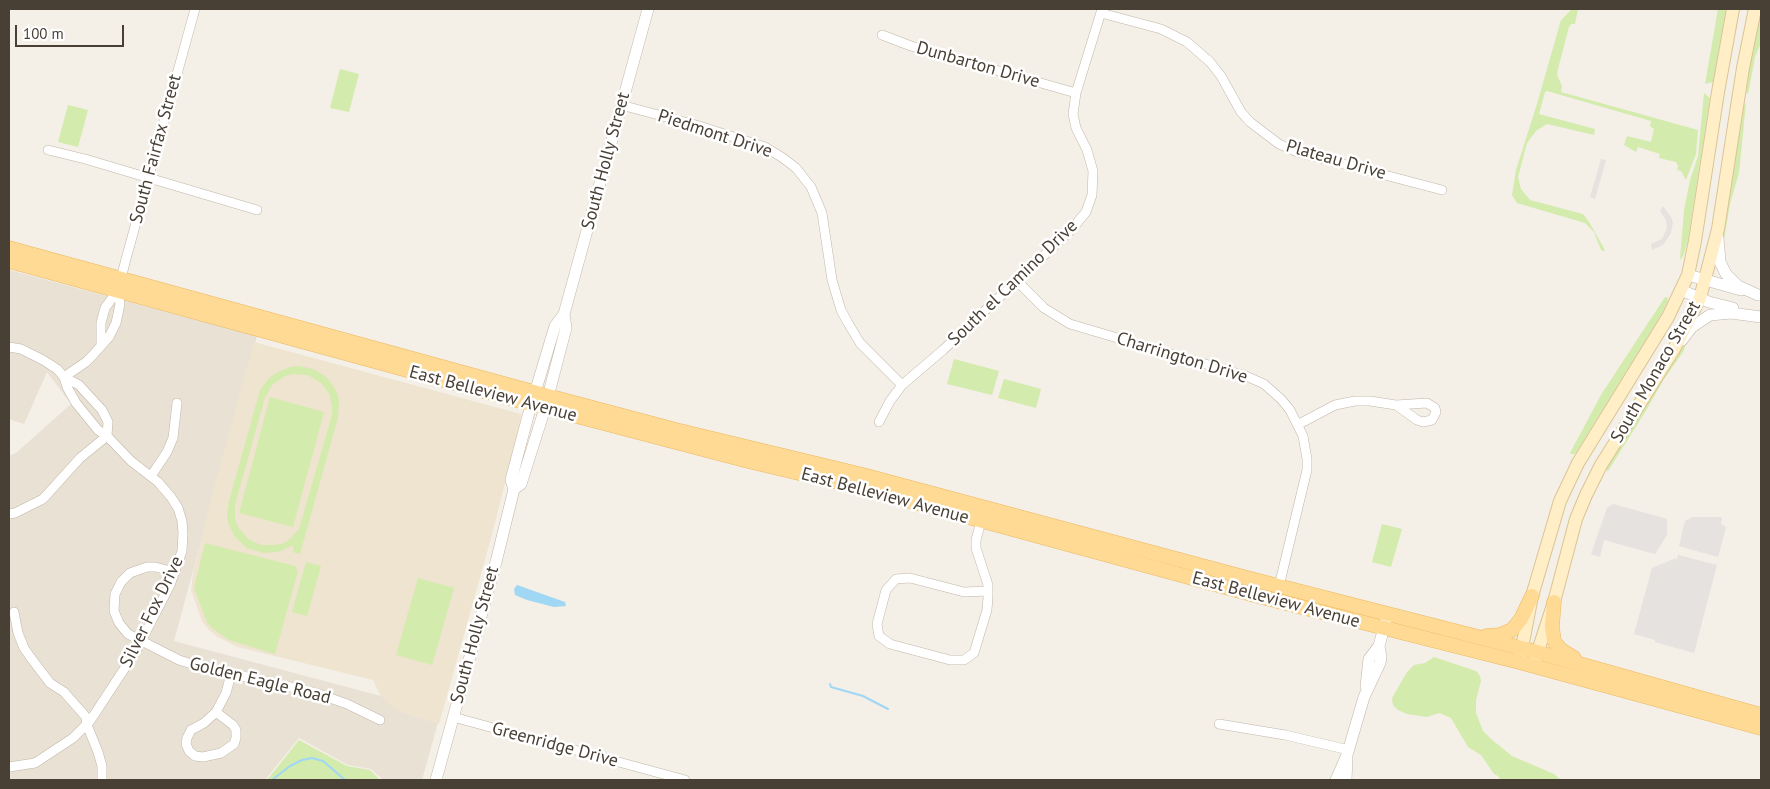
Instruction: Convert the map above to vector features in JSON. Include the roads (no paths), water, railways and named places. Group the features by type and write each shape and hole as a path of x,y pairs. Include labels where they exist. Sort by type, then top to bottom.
{"main road":[{"name":"South Monaco Street","path":"1519,662 1532,596 1553,523 1573,474 1655,338 1688,275 1733,9"},
{"name":"South Monaco Street","path":"1534,666 1586,495 1601,465 1669,357 1700,298 1718,229 1742,77 1755,9"},
{"name":"East Belleview Avenue","path":"9,248 120,284"},
{"name":"East Belleview Avenue","path":"9,261 120,284 324,336 730,457 858,487 1761,728"},
{"name":"East Belleview Avenue","path":"540,400 676,430 863,476 1278,586 1522,648 1761,715"},
{"path":"1480,637 1500,635 1512,630 1521,619 1532,596"},
{"path":"1554,602 1552,627 1554,641 1564,653 1589,666"},
{"path":"1747,711 1761,709"}],"street":[{"name":"South Fairfax Street","path":"120,284 195,9"},
{"name":"South Holly Street","path":"436,780 514,489 521,484 555,326 564,314 648,9"},
{"name":"South el Camino Drive","path":"879,422 890,401 902,386 1079,223 1086,212 1092,195 1094,178 1091,160 1074,121 1074,114 1076,93 1101,11"},
{"name":"Plateau Drive","path":"1101,11 1161,29 1187,42 1210,62 1233,100 1246,117 1259,131 1279,144 1297,152 1442,190"},
{"name":"Dunbarton Drive","path":"882,35 910,46 1076,93"},
{"name":"Piedmont Drive","path":"622,105 707,128 765,147 796,168 811,187 822,213 832,280 841,310 860,343 902,386"},
{"path":"48,150 148,177 257,210"},
{"path":"1718,229 1719,258 1726,274 1738,286 1759,295"},
{"path":"1688,275 1759,295"},
{"name":"Charrington Drive","path":"1017,281 1044,308 1070,324 1246,376 1258,381 1281,399 1299,424 1306,446 1307,470 1278,586"},
{"path":"100,345 101,323 105,308 120,284"},
{"path":"64,377 86,362 109,337 116,323 120,304 120,284"},
{"path":"1681,290 1720,305 1761,316"},
{"path":"1669,357 1692,327 1710,315 1731,313 1761,316"},
{"path":"9,347 43,360 57,369 64,377 79,385 102,410 108,422 107,436 80,458 43,499 15,513 9,514"},
{"name":"Silver Fox Drive","path":"9,767 35,763 73,738 87,725 141,641 175,572 180,560 183,544 182,521 178,508 165,488 131,461 107,436 98,430 76,403 64,377"},
{"path":"1299,424 1335,405 1346,402 1370,401 1396,405"},
{"path":"151,476 167,452 173,438 176,403"},
{"path":"981,521 976,548 985,573 988,591 987,610 976,649 971,656 964,660 950,660 890,644 879,636 876,624 886,590 896,579 910,578 964,592 988,591"},
{"name":"Golden Eagle Road","path":"175,572 156,567 137,569 124,577 117,589 114,611 119,623 128,634 194,666 316,692 380,720"},
{"path":"14,612 18,633 31,658 50,683 64,692 86,716 87,725 102,766 102,780"},
{"path":"1336,780 1348,752 1364,697 1380,663 1379,646 1388,613"},
{"path":"216,712 233,725 236,730 234,744 221,753 203,757 195,756 188,751 187,738 192,730 204,723 216,712 226,693 232,674"},
{"name":"Greenridge Drive","path":"453,717 686,780"},
{"path":"1219,724 1285,735 1348,752"},
{"path":"1346,780 1348,752"}],"water":[{"path":"517,585 565,602 566,606 554,607 515,595 514,589"}],"waterway":[{"path":"830,684 831,687 863,696 888,709"},
{"path":"272,780 290,766 302,760 312,758 323,761 345,780"}]}
